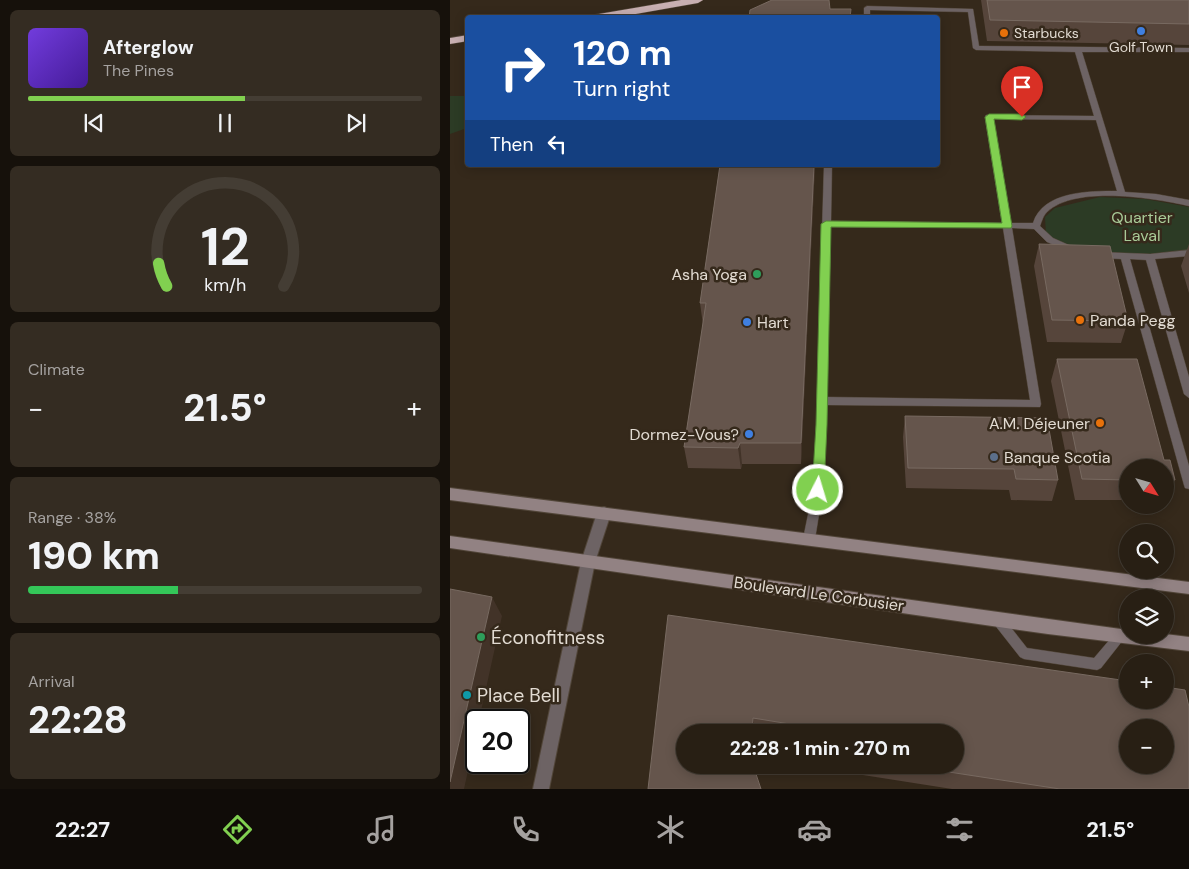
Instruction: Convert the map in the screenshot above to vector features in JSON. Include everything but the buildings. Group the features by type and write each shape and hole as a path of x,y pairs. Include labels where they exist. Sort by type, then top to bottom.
{"highway":[{"path":"610,15 698,0"},
{"path":"450,41 465,38"}],"street":[{"path":"450,494 1189,588"},
{"path":"541,789 580,611 588,562 604,513"},
{"name":"Boulevard Le Corbusier","path":"450,542 998,620 1119,635"},
{"name":"Boulevard Le Corbusier","path":"1174,642 1189,644"}],"lane":[{"path":"867,15 867,8 971,10 976,48 1189,50"},
{"path":"1078,50 1122,194"},
{"path":"822,401 1036,404 989,117 1099,118"},
{"path":"809,539 818,490 828,167"},
{"path":"1036,226 1039,216 1045,209 1058,203 1100,194 1146,195 1189,203"},
{"path":"826,224 1036,226"},
{"path":"1036,226 1043,236 1057,245 1083,252 1125,257 1150,257 1189,253"},
{"path":"1125,257 1189,486"},
{"path":"1150,257 1189,394"},
{"path":"998,620 1024,653 1097,664 1119,637"}],"green space":[{"path":"450,96 465,96 465,129 450,134"},
{"name":"Quartier Laval","path":"1100,197 1145,199 1189,207 1189,250 1179,253 1152,255 1106,252 1077,248 1046,236 1045,217 1055,208"}],"place":[{"name":"Golf Town","path":"1141,31"},
{"name":"Starbucks","path":"1004,33"},
{"name":"Asha Yoga","path":"757,274"},
{"name":"Panda Pegg","path":"1080,320"},
{"name":"Hart","path":"747,322"},
{"name":"A.M. Déjeuner","path":"1100,423"},
{"name":"Dormez-Vous?","path":"749,434"},
{"name":"Banque Scotia","path":"994,457"},
{"name":"Éconofitness","path":"481,637"},
{"name":"Place Bell","path":"467,695"}],"route":[{"path":"818,490 822,425 826,224 1007,226 989,117 1022,117"}]}
